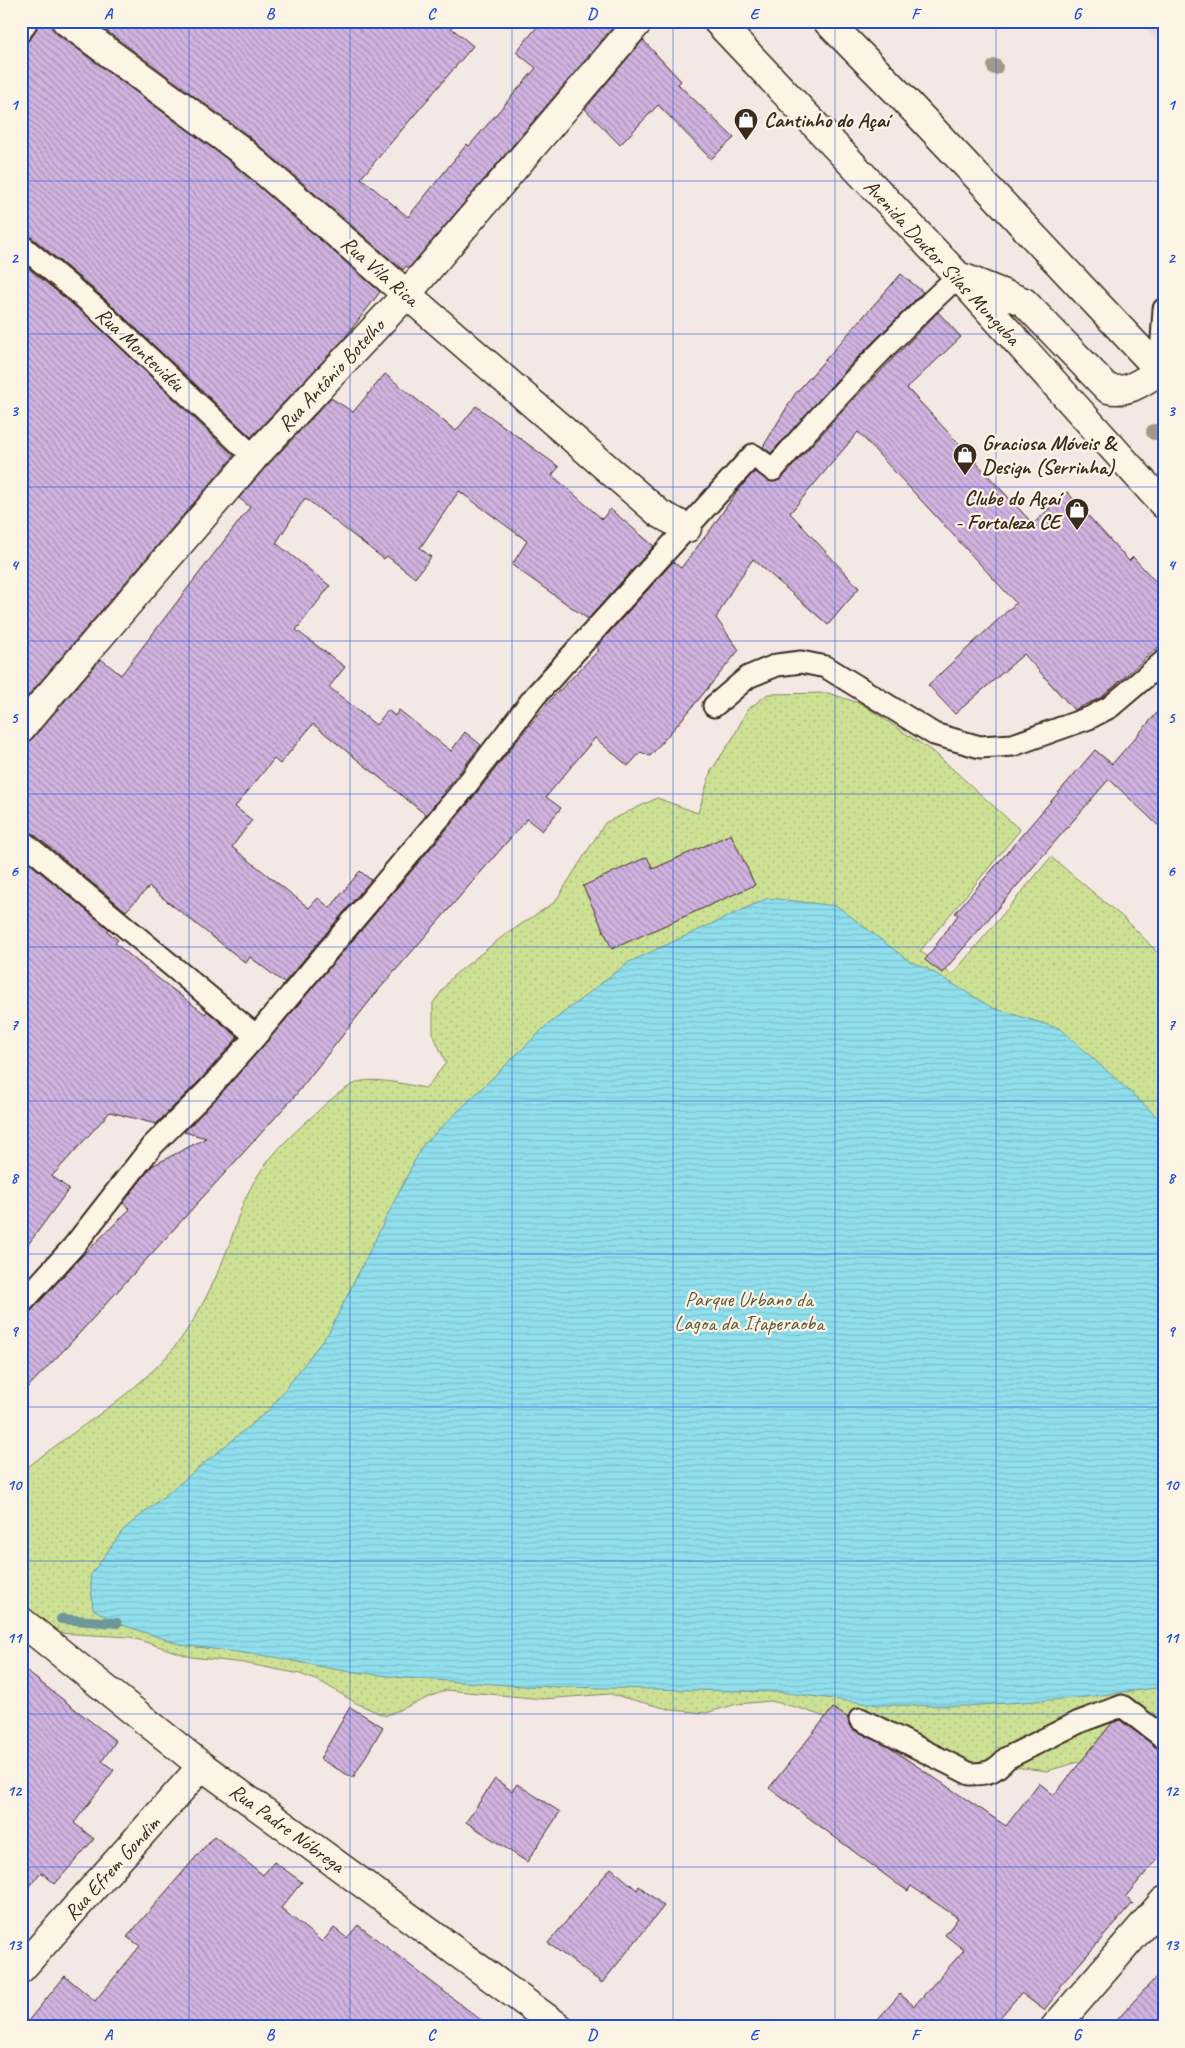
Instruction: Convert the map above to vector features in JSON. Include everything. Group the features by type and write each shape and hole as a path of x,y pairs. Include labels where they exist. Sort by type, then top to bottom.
{"street":[{"name":"Rua Vila Rica","path":"66,21 238,148 660,514 687,528"},
{"name":"Rua Antônio Botelho","path":"21,728 254,457 406,295 640,21"},
{"name":"Avenida Doutor Silas Munguba","path":"717,21 958,276 1164,506"},
{"path":"827,21 903,98 1162,373 1133,388 1118,392 1108,389 1024,302 958,276"},
{"name":"Rua Padre Nóbrega","path":"21,1621 202,1766 544,2022"},
{"name":"Rua Efrem Gondim","path":"21,1969 202,1766"},
{"path":"1055,2027 1164,1901"}],"lane":[{"path":"21,31 27,21"},
{"name":"Rua Montevidéu","path":"21,245 96,308 254,457"},
{"path":"21,1304 73,1247 152,1146 208,1090 256,1036 458,796 535,696 687,528 753,456 773,470 816,420 901,329 958,276"},
{"path":"1162,373 1164,309"},
{"path":"714,706 748,677 777,665 801,662 826,667 934,734 980,747 1013,746 1089,718 1110,707 1164,661"},
{"path":"21,840 256,1036"},
{"path":"860,1719 970,1774 987,1774 1000,1766 1007,1758 1079,1722 1122,1706 1164,1738"}],"shaded area":[{"path":"1138,21 1164,21 1164,47"}],"green space":[{"name":"Parque Urbano da Lagoa da Itaperaoba","path":"828,693 862,704 936,754 1020,830 920,951 952,975 1051,857 1126,920 1164,959 1164,1737 1129,1743 1078,1762 1047,1771 952,1759 799,1708 771,1701 737,1704 706,1713 672,1710 610,1694 543,1699 446,1690 385,1716 356,1703 323,1683 300,1674 244,1663 191,1657 130,1637 21,1631 21,1473 125,1395 163,1360 180,1340 200,1309 216,1276 248,1193 269,1160 325,1104 356,1083 377,1080 426,1088 446,1063 433,1034 433,1003 452,977 502,937 555,902 605,823 657,798 698,813 711,771 734,736 747,710 768,694"}],"water":[{"name":"Parque Urbano da Lagoa da Itaperaoba","path":"768,898 837,906 909,961 926,968 993,1008 1061,1029 1164,1123 1164,1687 1078,1698 966,1706 879,1705 779,1692 522,1686 404,1678 338,1670 274,1657 182,1645 117,1623 93,1609 90,1576 123,1530 270,1409 329,1332 422,1146 545,1027 629,962"}],"building":[{"path":"40,21 51,21 52,28 57,34 228,160 380,292 343,340 251,437 105,299 29,235 21,233 21,48 32,37"},
{"path":"93,21 443,21 473,46 361,178 408,217 467,144 469,146 536,68 516,52 542,21 618,21 409,268 406,266 403,270 247,135"},
{"path":"643,40 681,81 678,84 734,138 711,159 658,105 620,145 585,109"},
{"path":"21,262 88,317 234,456 21,704"},
{"path":"901,274 923,292 853,362 771,453 763,447 795,394"},
{"path":"938,312 961,337 907,388 1033,524 1067,492 1129,561 1133,557 1164,591 1164,642 1102,697 1074,710 1024,654 955,714 928,685 1016,603 858,432 790,513 859,588 828,625 753,559 733,588 716,618 739,650 650,756 641,752 628,766 595,738 546,797 561,808 542,831 527,819 376,993 294,1097 65,1349 21,1394 21,1316 30,1312 81,1257 130,1209 123,1203 152,1166 206,1138 184,1132 265,1044 468,804 553,697 599,650 597,647 608,634 673,562 681,568 751,475 755,472 772,482 782,478 849,404"},
{"path":"385,374 456,431 476,406 559,467 552,475 602,519 610,509 654,546 588,619 512,565 527,541 459,491 420,548 431,557 415,578 387,556 384,559 305,498 276,543 330,586 296,630 345,667 329,687 376,725 388,710 395,716 399,710 451,751 465,732 481,745 426,815 313,724 280,764 274,759 235,807 252,820 232,847 309,908 318,898 330,908 360,871 371,880 284,983 250,957 246,963 149,887 126,911 29,830 21,828 21,743 27,743 33,738 101,659 121,675 250,507 239,498 266,467 331,398 353,412"},
{"path":"1164,705 1164,831 1109,779 942,973 925,960 958,915 955,913 1095,750 1112,764"},
{"path":"731,834 755,885 612,949 583,886 647,857 653,869"},
{"path":"21,856 109,929 107,931 118,940 115,943 205,1014 207,1011 238,1037 199,1081 156,1124 110,1112 52,1176 69,1189 21,1254"},
{"path":"21,1667 116,1741 102,1761 114,1770 74,1823 94,1839 55,1884 41,1872 21,1897"},
{"path":"350,1707 383,1727 353,1778 320,1759"},
{"path":"833,1708 848,1718 849,1725 854,1730 887,1746 1006,1826 1039,1783 1054,1795 1112,1723 1120,1720 1164,1753 1164,1851 1126,1896 1133,1903 1059,1987 1061,1989 1044,2010 1021,1993 992,2027 871,2027 900,1994 914,2006 964,1950 945,1935 958,1918 911,1886 908,1891 896,1883 769,1788"},
{"path":"495,1779 512,1791 517,1784 560,1812 527,1862 466,1822"},
{"path":"214,1836 263,1875 274,1862 302,1882 281,1908 322,1942 334,1928 347,1938 358,1925 490,2027 23,2027 65,1976 95,2001 140,1946 127,1937"},
{"path":"611,1868 637,1890 639,1886 664,1906 602,1983 548,1943"},
{"path":"1164,1969 1164,2027 1111,2027 1133,2002"}],"waterway":[{"path":"61,1619 117,1623"}],"place":[{"name":"Cantinho do Açaí","path":"746,141"},
{"name":"Graciosa Móveis & Design (Serrinha)","path":"965,476"},
{"name":"Clube do Açaí - Fortaleza CE","path":"1077,531"}]}
